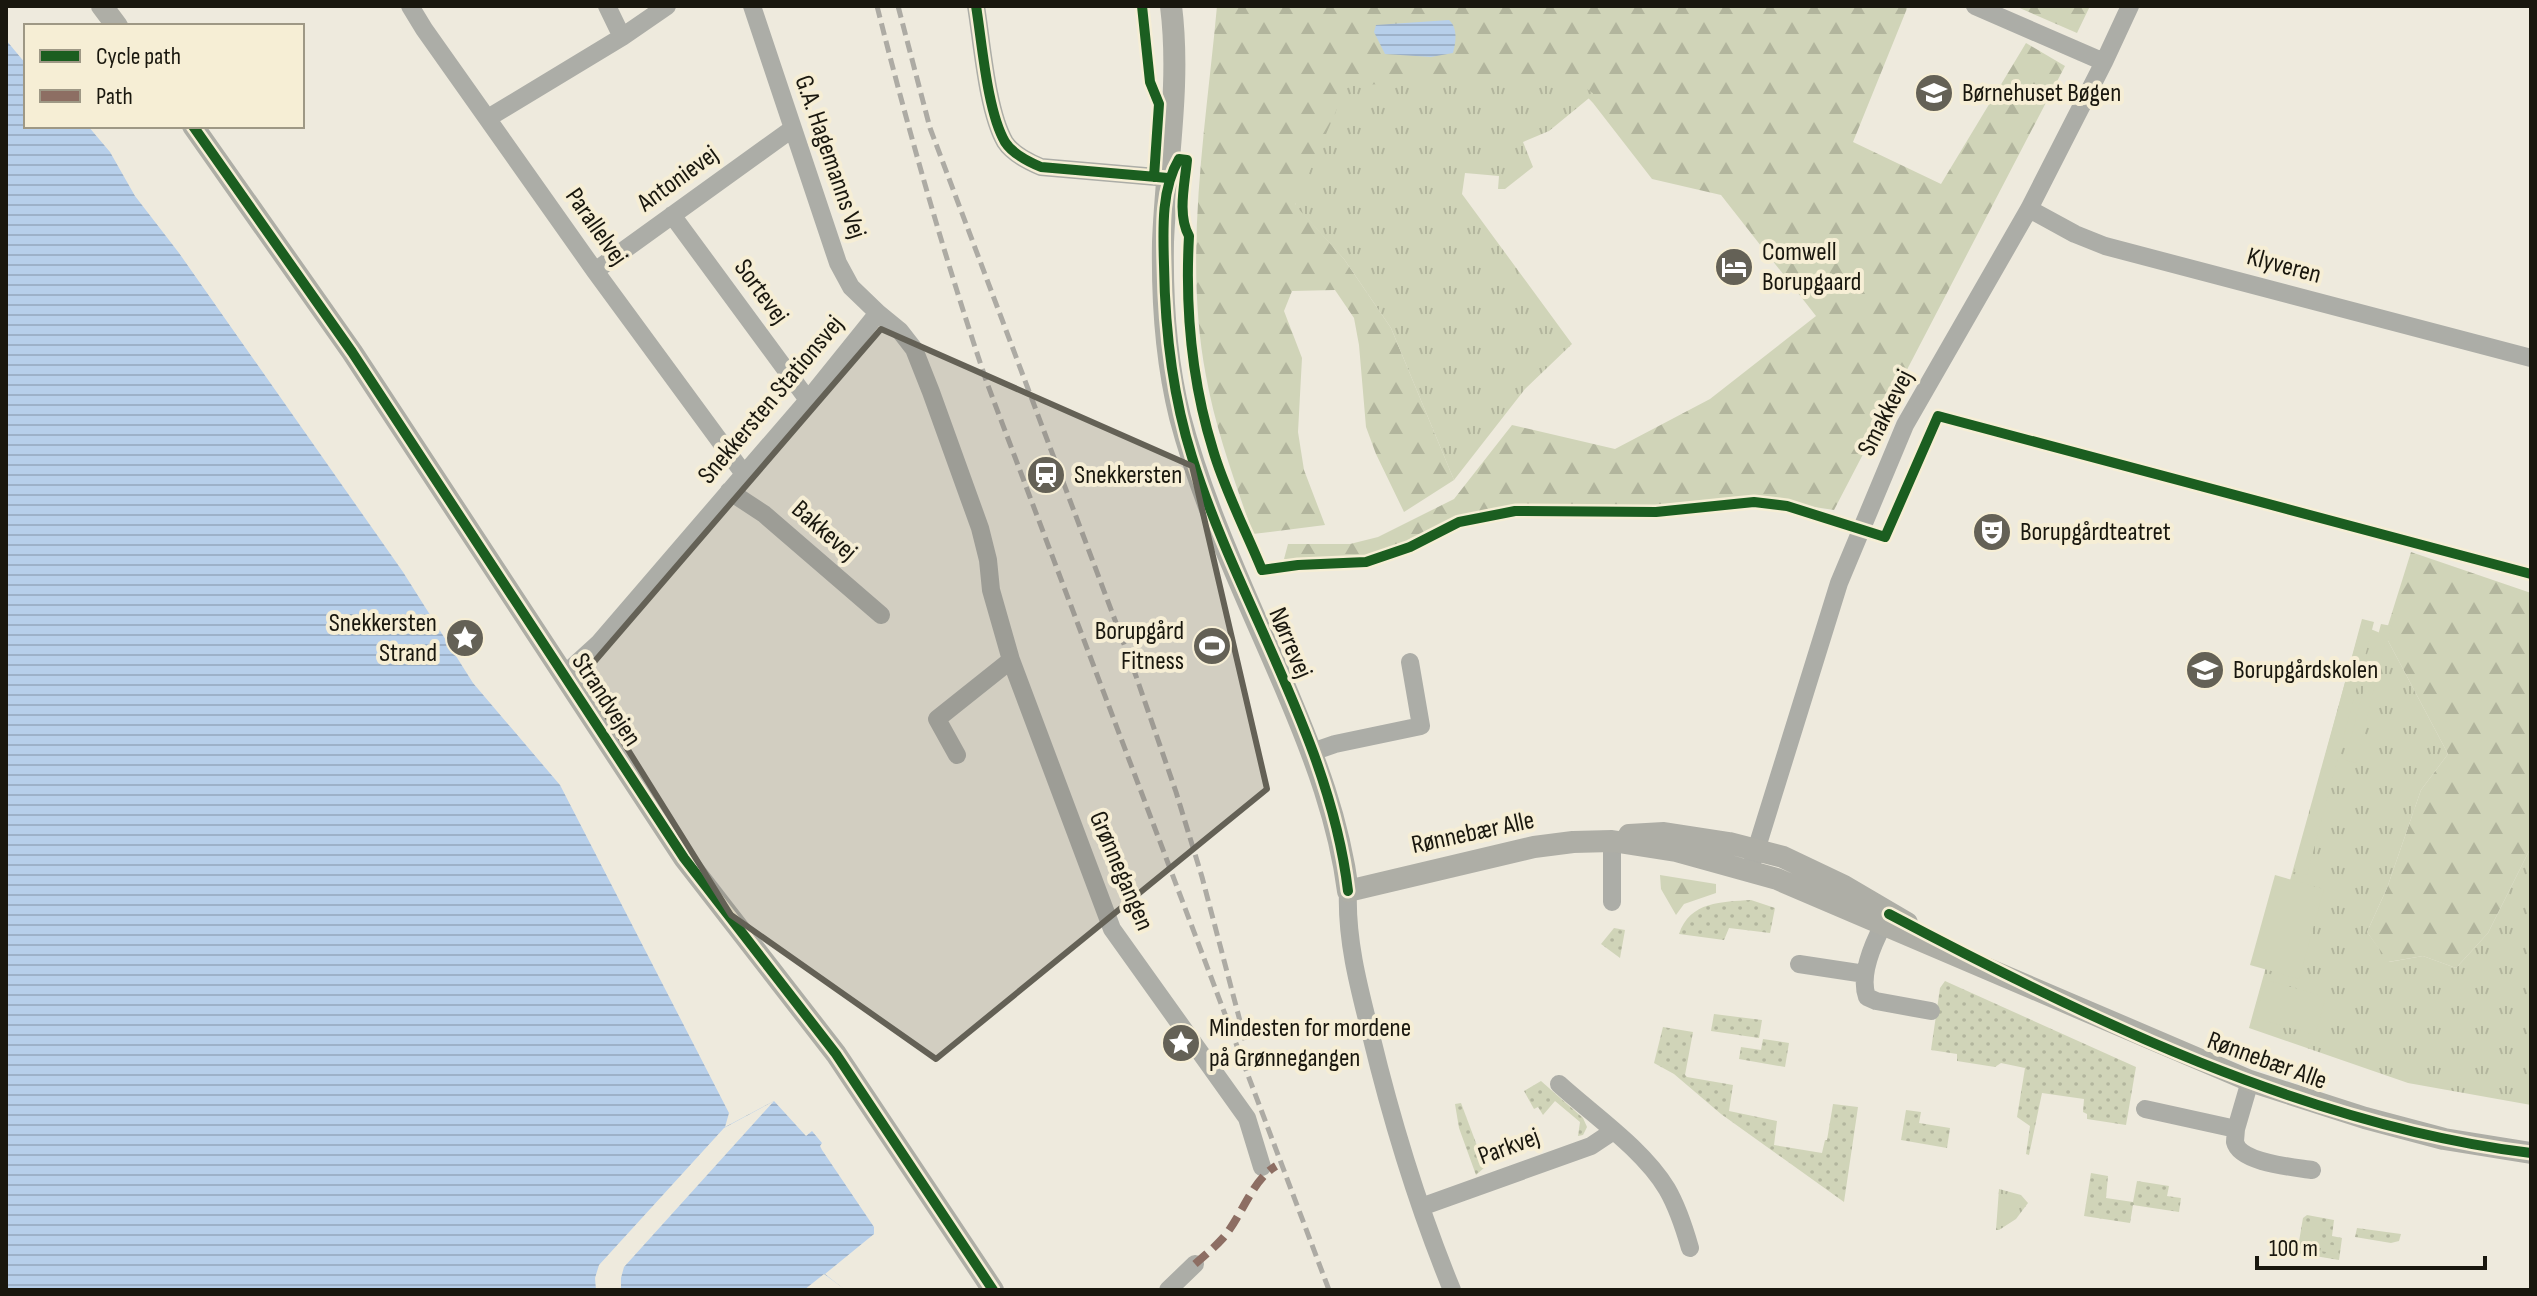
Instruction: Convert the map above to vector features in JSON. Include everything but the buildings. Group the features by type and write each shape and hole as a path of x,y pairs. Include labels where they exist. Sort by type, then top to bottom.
{"main road":[{"path":"102,6 116,24"},
{"name":"Nørrevej","path":"1171,6 1175,79 1163,243 1169,358 1180,415 1193,460 1227,550 1329,798 1348,891"},
{"name":"Strandvejen","path":"194,128 352,352 684,858 860,1087 993,1290"},
{"name":"Rønnebær Alle","path":"1348,891 1534,847 1612,841 1635,833 1664,833 1753,860 1777,879 1886,920 2250,1081 2365,1118 2444,1139 2531,1153"}],"street":[{"name":"Parallelvej","path":"410,6 595,271 744,474"},
{"path":"607,6 622,37"},
{"path":"488,118 622,37 667,6"},
{"name":"G.A. Hagemanns Vej","path":"752,6 838,263 851,287 878,313"},
{"path":"976,6 991,94 1006,143 1041,167 1168,178"},
{"path":"1975,6 2104,62"},
{"name":"Smakkevej","path":"1753,860 1831,604 1905,425 2029,209 2130,6"},
{"name":"Antonievej","path":"595,271 792,129"},
{"name":"Klyveren","path":"2029,209 2105,246 2531,358"},
{"name":"Sortevej","path":"672,215 808,400"},
{"name":"Snekkersten Stationsvej","path":"564,675 598,644 808,400 878,313 900,331 914,349 980,528 991,590"},
{"name":"Bakkevej","path":"729,491 764,514 881,615"},
{"name":"Grønnegangen","path":"991,590 1011,660 1112,929 1247,1118 1262,1167"},
{"path":"957,755 937,719 1011,660"},
{"path":"1312,752 1335,744 1421,726 1410,662"},
{"path":"1612,841 1612,902"},
{"name":"Nørrevej","path":"1348,891 1351,947 1388,1103 1421,1207 1452,1290"},
{"path":"1886,920 1865,974 1867,997 1931,1011"},
{"path":"1799,964 1865,974"},
{"path":"2250,1081 2236,1129 2235,1141 2240,1150 2249,1158 2312,1170"},
{"path":"1559,1084 1646,1161 1666,1187 1681,1216 1690,1248"},
{"path":"2145,1109 2236,1129"},
{"name":"Parkvej","path":"1421,1207 1591,1146 1612,1132"},
{"path":"1168,1290 1195,1264"}],"highlighted area":[{"path":"881,329 1192,466 1267,789 936,1059 731,915 582,676"}],"green space":[{"path":"1217,6 1908,6 1853,142 1941,184 2026,43 2065,66 1834,510 1756,498 1644,509 1515,508 1457,520 1408,545 1365,558 1284,559 1288,544 1350,544 1378,537 1454,499 1512,425 1615,449 1710,399 1816,316 1721,195 1652,179 1593,103 1564,73 1295,204 1344,259 1391,328 1454,480 1404,512 1366,427 1354,318 1335,290 1292,291 1284,311 1302,358 1298,432 1304,470 1325,525 1253,534 1215,417 1199,330 1196,238"},
{"path":"2015,6 2090,6 2077,33"},
{"path":"1564,73 1594,94 1549,131 1523,142 1533,167 1505,189 1498,189 1499,176 1465,173 1462,194 1572,344 1525,389 1454,480 1391,328 1344,259 1295,205 1347,86"},
{"path":"2411,552 2531,593 2531,847 2488,933 2456,968 2423,956 2388,962 2367,932 2387,888 2421,790 2448,754 2385,635"},
{"path":"2362,619 2374,622 2307,875 2294,872"},
{"path":"2381,624 2392,626 2385,643 2356,763 2345,760"},
{"path":"2361,625 2385,635 2448,754 2421,790 2387,888 2367,932 2389,962 2423,956 2456,968 2488,933 2531,847 2531,1105 2408,1083 2249,1028"},
{"path":"1660,875 1716,884 1716,893 1684,904 1676,915 1661,889"},
{"path":"2275,875 2324,889 2299,979 2250,965"},
{"path":"1751,900 1775,908 1770,933 1729,928 1724,940 1679,934 1684,923 1699,909 1718,903"},
{"path":"1614,928 1625,930 1620,958 1601,944"},
{"path":"1945,981 2136,1067 2126,1125 2087,1119 2087,1114 2083,1112 2084,1099 2042,1093 2029,1155 2026,1154 2030,1126 2017,1117 2025,1068 2001,1063 1995,1067 1957,1061 1957,1054 1931,1050 1940,988"},
{"path":"2270,981 2324,996 2316,1032 2312,1034 2259,1019 2256,1015 2265,983"},
{"path":"1714,1014 1762,1020 1759,1038 1711,1031"},
{"path":"1663,1027 1693,1032 1687,1077 1733,1085 1729,1111 1777,1121 1774,1145 1822,1153 1833,1104 1858,1107 1844,1202 1721,1114 1674,1074 1654,1063"},
{"path":"1763,1039 1789,1043 1785,1067 1739,1059 1741,1047 1761,1050"},
{"path":"1541,1081 1583,1118 1587,1127 1583,1135 1578,1136 1580,1122 1555,1101 1543,1115 1538,1107 1534,1109 1524,1091"},
{"path":"1461,1103 1485,1167 1476,1175 1459,1128 1455,1104"},
{"path":"1906,1110 1921,1112 1919,1123 1950,1128 1947,1148 1901,1140"},
{"path":"2091,1173 2108,1176 2106,1198 2133,1202 2137,1181 2169,1186 2167,1196 2181,1198 2179,1212 2133,1205 2130,1223 2084,1216"},
{"path":"1999,1189 2021,1195 2028,1203 2016,1219 1996,1230"},
{"path":"2307,1215 2334,1220 2332,1236 2342,1238 2339,1260 2297,1253 2303,1218"},
{"path":"2306,1223 2319,1225 2317,1242 2337,1246 2335,1254 2302,1247"},
{"path":"2357,1228 2401,1234 2399,1241 2391,1243 2355,1237"}],"water":[{"path":"1449,20 1455,31 1453,53 1431,57 1385,54 1374,32 1376,25"},
{"path":"6,40 24,62 24,128 90,128 110,152 135,196 179,253 403,572 473,683 560,785 729,1113 725,1127 774,1101 806,1136 812,1131 822,1143 822,1150 874,1227 874,1234 825,1274 845,1290 6,1290"}],"pier":[{"path":"774,1101 624,1267 621,1290 596,1290 595,1278 599,1265 724,1128"},
{"path":"824,1274 843,1288 804,1290"}],"railway":[{"path":"877,6 928,196 987,383 1329,1290"},
{"path":"898,6 930,128 1136,676 1176,792 1245,1040"}],"marked path":[{"path":"1195,1264 1223,1238 1260,1180 1276,1166"}],"cycle path":[{"path":"976,6 994,113 1005,142 1012,150 1041,167 1168,178"},
{"path":"1142,6 1150,82 1159,104 1154,177"},
{"path":"194,128 352,352 684,858 836,1054 993,1290"},
{"path":"1348,891 1338,834 1322,779 1303,725 1211,511 1179,410 1168,338 1163,238 1166,196 1179,159 1187,160 1183,218 1189,236 1189,317 1199,397 1218,465 1262,570 1366,562 1410,547 1459,522 1515,511 1656,512 1754,502 1787,506 1885,537 1938,416 2531,574"},
{"path":"1889,914 2119,1028 2282,1093 2364,1119 2447,1139 2531,1153"}],"place":[{"name":"Børnehuset Bøgen","path":"1934,93"},
{"name":"Comwell Borupgaard","path":"1734,267"},
{"name":"Snekkersten","path":"1046,475"},
{"name":"Borupgårdteatret","path":"1992,532"},
{"name":"Snekkersten Strand","path":"465,638"},
{"name":"Borupgård Fitness","path":"1212,646"},
{"name":"Borupgårdskolen","path":"2205,670"},
{"name":"Mindesten for mordene på Grønnegangen","path":"1181,1043"}]}
